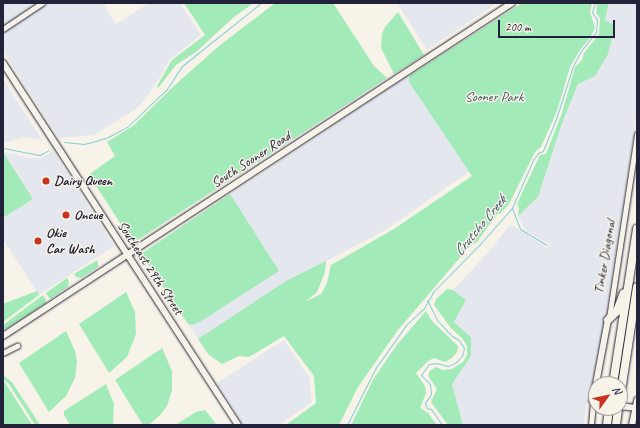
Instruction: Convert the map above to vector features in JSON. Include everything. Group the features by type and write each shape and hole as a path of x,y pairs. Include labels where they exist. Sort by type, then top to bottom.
{"highway":[{"name":"Tinker Diagonal","path":"614,376 637,229"},
{"path":"608,320 616,311 629,281"},
{"path":"623,376 637,287"}],"main road":[{"name":"South Sooner Road","path":"3,335 512,3"},
{"name":"Southeast 29th Street","path":"3,63 238,425"}],"street":[{"path":"3,29 42,3"},
{"name":"Tinker Diagonal","path":"598,376 608,320 637,134"},
{"path":"3,353 17,346"},
{"path":"632,425 634,408 637,402"}],"shaded area":[{"path":"3,3 103,3 116,24 149,3 180,3 201,35 170,59 155,86 139,107 94,135 59,138 3,51"},
{"path":"397,3 497,3 427,50"},
{"path":"609,3 637,3 637,111 606,313 593,376 588,376 588,398 584,425 463,425 452,384 471,356 471,337 454,322 466,300 453,290 493,247 510,224 547,248 550,245 525,230 518,216 538,197 561,126 578,84 595,76"},
{"path":"407,76 470,171 384,231 326,261 325,272 317,292 209,355 141,254"},
{"path":"3,79 42,140 24,137 9,142 3,141"},
{"path":"53,151 114,246 39,295 3,239 3,218 33,199 3,152 30,158 42,158"},
{"path":"284,340 309,377 312,402 279,425 244,425 217,383"}],"green space":[{"path":"184,3 254,3 235,16 196,52 176,65 158,88 157,86 172,60 205,35"},
{"path":"275,3 333,3 374,66 387,78 133,243 89,175 115,156 107,142 133,126 176,84 219,46"},
{"name":"Sooner Park","path":"522,3 592,3 590,12 595,28 570,67 557,111 541,147 535,152 509,204 500,214 498,213 477,242 469,247 398,330 358,387 339,425 286,425 316,403 314,376 284,336 249,357 239,356 222,364 209,355 198,339 286,281 326,261 325,272 317,292 305,302 321,294 327,283 331,265 394,229 472,176 409,82 409,76"},
{"path":"597,3 609,3 605,20 615,26 608,54 595,76 578,84 561,126 538,197 518,216 519,208 517,204 540,155 546,154 562,113 575,67 582,60 584,53 599,34 600,18 596,13"},
{"path":"398,12 424,55 394,74 381,48 382,34 385,27"},
{"path":"3,152 33,199 3,218"},
{"path":"230,194 279,271 203,320 193,325 188,324 141,254"},
{"path":"97,260 98,267 81,278 76,277 74,274"},
{"path":"67,278 69,282 68,287 50,299 46,293"},
{"path":"447,289 453,290 466,300 454,322 471,337 471,356 452,384 463,425 448,425 431,402 437,389 428,376 430,371 436,367 443,370 452,369 463,362 467,355 467,346 462,338 451,328 434,305 436,299"},
{"path":"37,291 39,295 3,322 3,304"},
{"path":"126,292 135,312 136,334 127,357 109,373 79,324"},
{"path":"43,295 46,303 6,329 3,328 3,325"},
{"path":"426,311 432,321 458,346 457,352 452,358 445,362 434,358 428,361 416,373 425,386 426,393 420,408 428,413 437,425 351,425 373,380 396,346"},
{"path":"66,331 75,351 77,361 75,378 66,396 49,412 19,363"},
{"path":"162,348 172,371 172,390 167,406 161,414 149,425 143,425 115,380"},
{"path":"3,375 12,382 40,425 35,425 9,384 3,379"},
{"path":"4,381 32,425 3,425"},
{"path":"106,384 114,404 113,425 70,425 64,415 64,411"},
{"path":"205,410 217,425 175,425 196,412"}],"waterway":[{"path":"64,142 84,144 108,137 127,127 167,89 182,66 261,3"},
{"name":"Crutcho Creek","path":"347,425 375,369 406,325 424,308 434,291 480,244 512,208 533,160 538,153 543,151 557,116 573,66 581,51 596,32 597,20 592,12 595,3"},
{"path":"3,148 40,155 49,150"},
{"path":"512,208 520,229 547,245"},
{"path":"427,300 437,320 452,336 459,340 464,348 462,356 455,363 448,366 437,363 429,364 421,375 430,384 431,394 425,403 427,408 431,409 442,425"}],"place":[{"name":"Dairy Queen","path":"46,181"},
{"name":"Oncue","path":"66,215"},
{"name":"Okie Car Wash","path":"38,241"}]}
